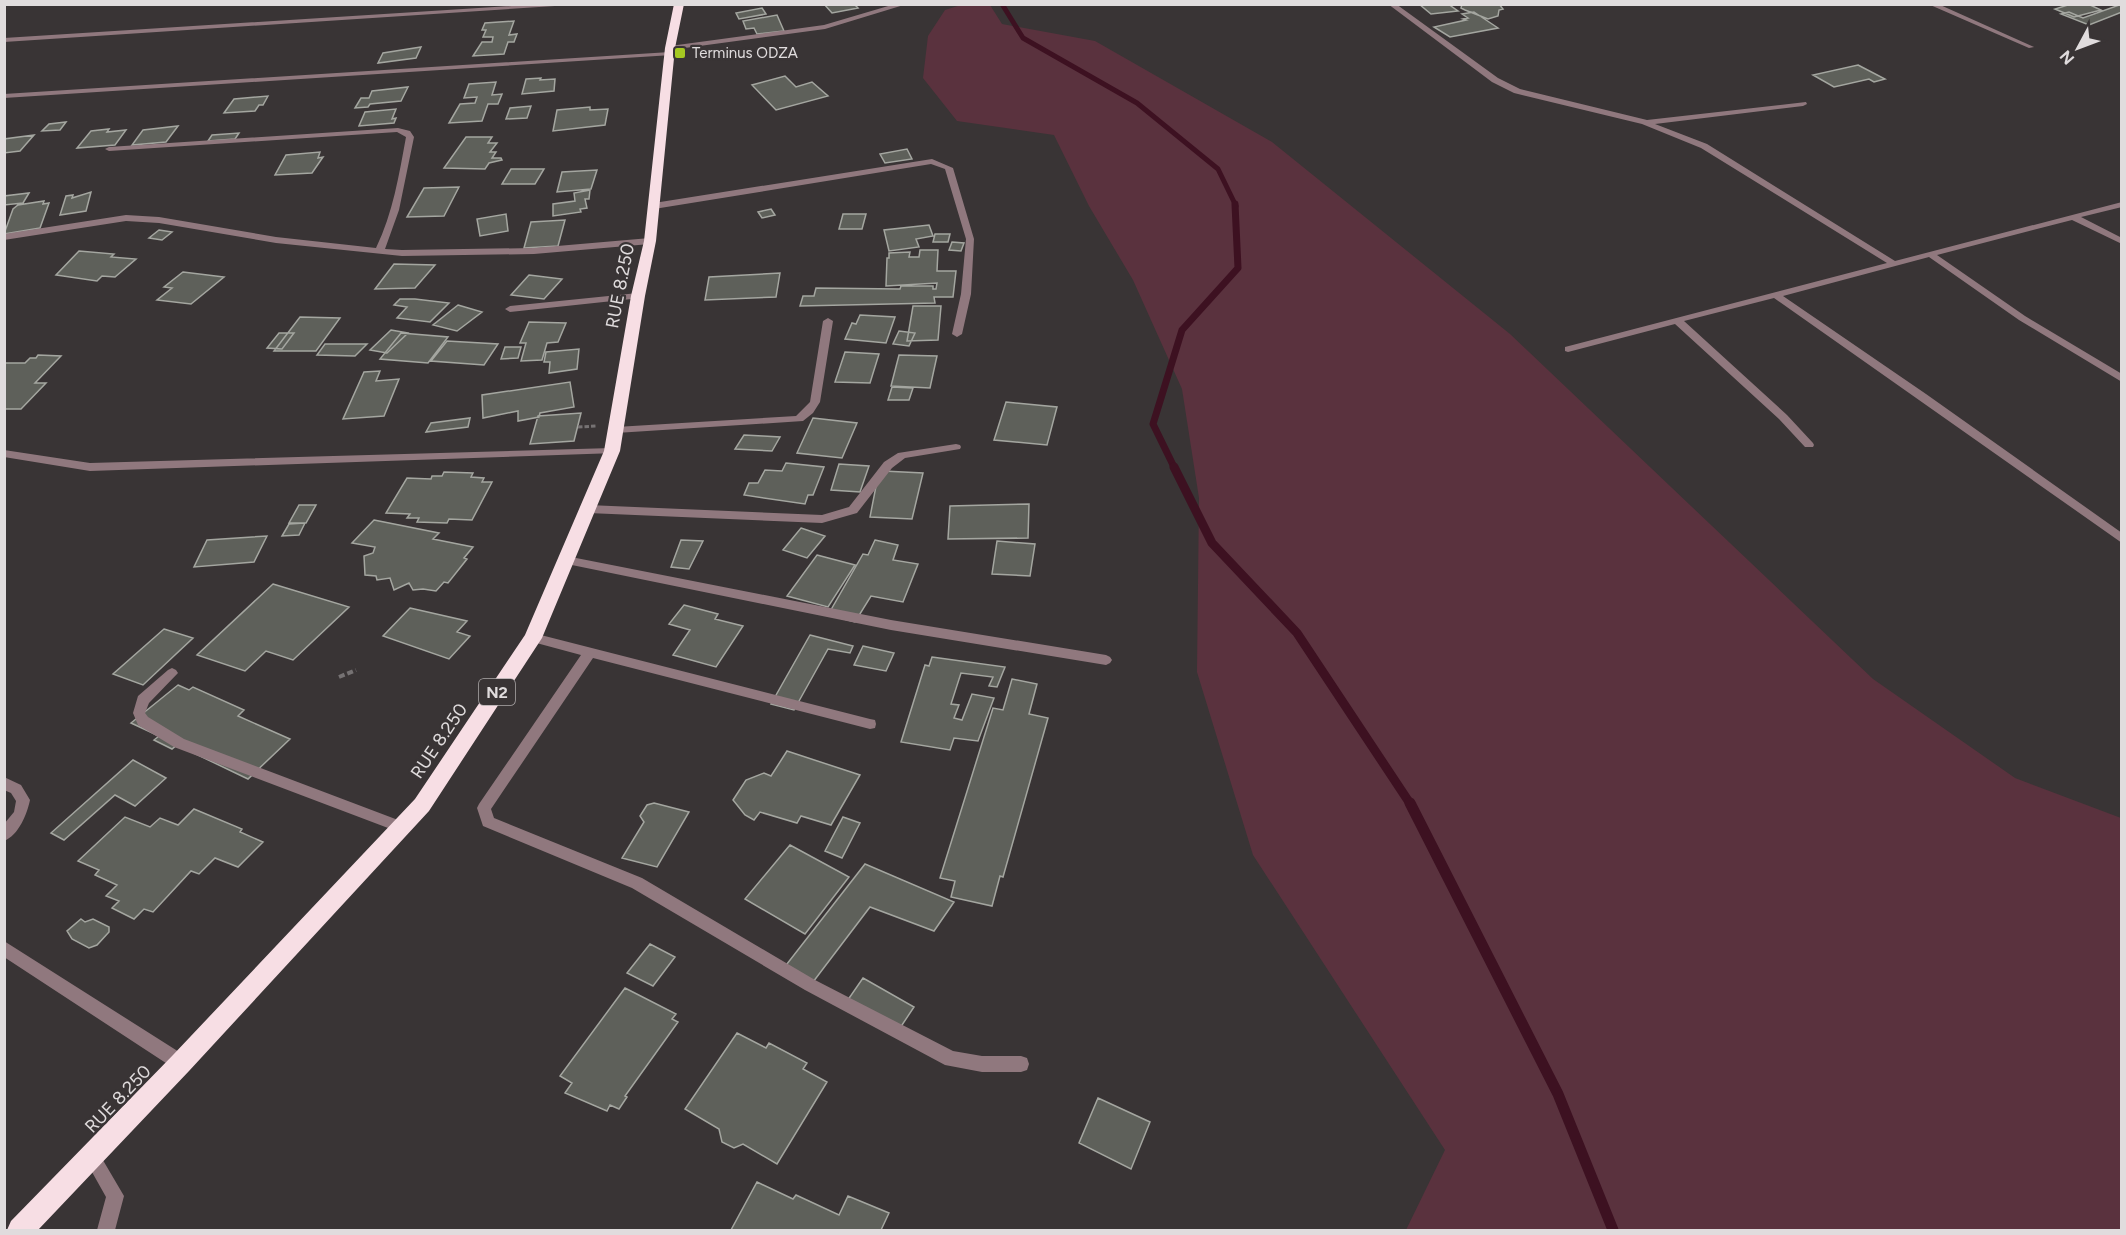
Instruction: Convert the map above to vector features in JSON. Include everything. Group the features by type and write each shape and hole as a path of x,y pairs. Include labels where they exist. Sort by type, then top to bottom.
{"highway":[{"name":"RUE 8.250","path":"21,1230 422,805 533,638 612,451 638,296 650,241 670,51 679,4"}],"street":[{"path":"4,40 583,4"},
{"path":"4,96 670,51 825,27 904,4"},
{"path":"1391,4 1472,65 1517,91 1645,122 1704,146 1754,174 1893,263"},
{"path":"1931,4 2031,47"},
{"path":"1645,122 1803,104"},
{"path":"109,149 398,130 406,133 410,137 399,196 389,233 379,251"},
{"path":"654,206 932,161 941,163 949,168 970,239 966,294 957,334"},
{"path":"1568,349 1777,296 1893,263 1932,256 2121,204"},
{"path":"2074,217 2121,242"},
{"path":"4,237 126,218 159,220 276,240 379,251 512,252 650,241"},
{"path":"1932,256 2022,318 2121,379"},
{"path":"510,309 638,296"},
{"path":"1777,296 1922,396 2121,539"},
{"path":"616,430 799,418 809,411 815,402 828,321"},
{"path":"1678,321 1783,417 1809,445"},
{"path":"588,509 822,519 853,510 888,465 902,455 956,447"},
{"path":"4,453 90,467 612,451"},
{"path":"566,560 891,625 1106,660"},
{"path":"533,638 870,724"},
{"path":"590,652 484,808 488,822 637,883 810,985 951,1059 982,1064 1021,1064"},
{"path":"172,674 143,700 139,713 143,722 179,743 401,828"},
{"path":"4,783 16,789 23,800 20,814 4,835"},
{"path":"4,948 181,1063"},
{"path":"91,1156 115,1196 106,1230"}],"path":[{"path":"578,427 596,426"},
{"path":"339,677 356,670"}],"shaded area":[{"path":"964,4 990,5 1002,24 1095,41 1272,142 1510,334 1873,679 2015,778 2121,818 2121,1230 1406,1230 1445,1150 1253,855 1197,672 1199,498 1182,389 1133,280 1089,206 1054,135 957,121 923,78 928,36 945,10"}],"building":[{"path":"824,4 854,4 858,8 832,13"},
{"path":"1419,4 1448,4 1458,11 1431,14"},
{"path":"1462,4 1499,4 1503,9 1499,10 1498,16 1488,19 1461,8"},
{"path":"2071,4 2088,4 2101,10 2074,17 2055,9"},
{"path":"2122,4 2122,12 2089,25 2061,14 2069,12 2083,18"},
{"path":"762,8 766,14 739,19 736,13"},
{"path":"1474,12 1498,28 1450,37 1434,27 1466,20 1463,19 1468,18 1462,14"},
{"path":"777,15 784,31 757,34 754,28 746,29 743,21"},
{"path":"514,21 509,35 517,34 514,42 508,42 504,54 473,56 482,42 492,42 493,37 483,37 486,30 482,30 485,23"},
{"path":"421,47 416,58 378,63 383,53"},
{"path":"1858,65 1885,79 1874,82 1869,79 1834,87 1813,75"},
{"path":"785,76 796,87 812,82 828,96 776,110 752,85"},
{"path":"541,78 540,80 555,79 554,91 522,94 526,79"},
{"path":"496,82 492,95 502,94 498,104 488,104 482,121 449,123 460,104 475,103 477,97 464,98 469,84"},
{"path":"408,87 401,101 355,108 361,98 369,98 372,91"},
{"path":"268,96 263,105 259,105 255,111 224,113 234,99"},
{"path":"531,106 527,118 506,119 510,108"},
{"path":"590,107 590,110 608,109 605,125 553,131 557,110"},
{"path":"396,109 392,119 396,118 394,123 359,126 365,112"},
{"path":"66,122 60,130 42,131 49,124"},
{"path":"178,126 166,142 132,145 143,130"},
{"path":"109,129 107,132 126,130 115,145 77,148 91,131"},
{"path":"239,133 235,139 208,141 212,135"},
{"path":"34,135 20,151 4,153 4,139"},
{"path":"466,137 492,137 488,143 497,143 490,152 496,152 492,158 502,160 489,163 485,169 444,168"},
{"path":"907,149 912,159 885,163 880,154"},
{"path":"320,152 318,158 323,157 312,173 275,175 286,155"},
{"path":"511,169 544,169 535,184 502,184"},
{"path":"597,170 591,189 557,192 562,172"},
{"path":"459,187 444,216 407,217 424,188"},
{"path":"590,190 589,199 585,199 587,208 580,209 581,212 553,216 553,204 575,201 574,193"},
{"path":"91,192 86,211 60,215 66,196 73,195 72,198"},
{"path":"29,193 23,203 4,205 4,196"},
{"path":"44,201 43,204 49,203 40,228 4,234 13,209 18,205"},
{"path":"771,209 775,215 762,218 758,212"},
{"path":"506,214 508,231 480,236 477,219"},
{"path":"843,214 866,214 862,229 839,229"},
{"path":"565,220 558,246 524,248 531,222"},
{"path":"929,225 933,236 916,239 919,247 889,251 884,230"},
{"path":"159,230 172,232 162,240 149,238"},
{"path":"935,234 950,234 948,242 933,242"},
{"path":"952,242 964,243 961,251 949,250"},
{"path":"920,250 938,250 937,271 956,271 953,297 934,297 935,303 800,306 803,296 814,296 816,288 900,289 901,286 933,286 933,289 936,289 937,283 886,286 889,253 910,252 909,257 919,257"},
{"path":"79,251 114,254 111,257 136,259 115,277 102,276 97,281 56,275"},
{"path":"394,264 435,265 415,288 375,289"},
{"path":"183,272 224,277 191,304 157,300 172,288 164,287"},
{"path":"780,273 776,297 705,300 709,277"},
{"path":"529,275 562,279 544,299 511,295"},
{"path":"400,299 449,303 430,322 397,318 407,307 394,305"},
{"path":"458,305 482,312 457,331 433,325"},
{"path":"913,306 941,306 938,340 907,341"},
{"path":"860,315 895,317 886,343 845,339 852,323 856,324"},
{"path":"300,317 340,318 316,351 274,351"},
{"path":"529,322 566,323 558,342 547,343 542,360 521,361 526,343 520,343"},
{"path":"391,330 408,333 387,353 370,350"},
{"path":"899,331 915,333 909,346 893,344"},
{"path":"279,333 294,333 282,349 267,348"},
{"path":"401,333 448,337 428,363 380,359"},
{"path":"447,341 498,344 484,365 431,361"},
{"path":"325,344 367,344 355,356 317,355"},
{"path":"505,347 521,347 518,358 501,359"},
{"path":"579,349 577,369 549,373 550,362 544,362 546,352"},
{"path":"845,352 879,354 870,383 835,382"},
{"path":"38,355 61,356 35,383 46,383 21,409 4,409 4,363 25,363"},
{"path":"899,355 937,356 930,388 891,386"},
{"path":"380,371 376,381 399,379 384,416 343,419 364,372"},
{"path":"570,382 574,407 540,413 539,417 518,421 518,411 483,418 482,395"},
{"path":"892,387 913,388 909,400 888,400"},
{"path":"1006,402 1057,407 1047,445 994,440"},
{"path":"581,413 574,441 530,444 538,416"},
{"path":"470,418 468,427 426,432 431,423"},
{"path":"813,418 857,423 842,458 797,453"},
{"path":"744,435 780,437 772,451 735,449"},
{"path":"786,463 824,467 813,495 808,495 805,504 744,495 749,483 758,483 765,470 782,471"},
{"path":"839,464 869,466 860,492 831,490"},
{"path":"883,471 923,473 912,519 870,517 877,481"},
{"path":"444,472 473,473 471,477 484,478 482,482 492,482 472,520 449,519 447,523 417,522 419,518 407,518 410,514 386,513 407,478 431,479 432,476 442,476"},
{"path":"1029,504 1028,538 948,539 950,506"},
{"path":"299,505 316,505 306,523 289,523"},
{"path":"374,520 439,533 433,539 473,547 464,558 467,559 448,583 444,582 436,591 413,590 409,583 394,590 390,578 377,580 376,576 365,575 364,556 373,553 375,547 352,543"},
{"path":"305,523 299,535 282,536 289,524"},
{"path":"801,528 825,536 807,558 783,550"},
{"path":"267,536 254,562 194,567 207,540"},
{"path":"681,540 703,541 689,569 671,567"},
{"path":"875,540 898,545 893,560 918,564 903,602 871,596 855,622 828,615 863,554 868,555"},
{"path":"997,541 1035,544 1030,576 992,574"},
{"path":"817,555 855,565 828,607 787,596"},
{"path":"273,584 349,607 293,660 266,651 245,671 197,655"},
{"path":"684,605 718,614 715,619 743,626 716,667 673,655 690,630 669,624"},
{"path":"410,608 467,621 457,632 470,636 449,659 383,636"},
{"path":"164,629 193,638 143,685 113,674"},
{"path":"810,635 853,646 850,653 828,649 794,710 771,704"},
{"path":"863,646 894,653 886,671 854,665"},
{"path":"932,657 1005,667 997,687 989,686 993,677 961,673 951,704 959,705 954,718 962,720 972,694 994,698 978,741 954,738 950,750 901,742 925,665 929,666"},
{"path":"1012,679 1037,684 1029,714 1048,718 1003,877 1000,876 992,906 951,897 955,881 940,878 993,708 1003,710"},
{"path":"178,685 189,690 193,687 244,710 238,716 290,739 248,779 177,745 172,749 154,740 159,736 131,723"},
{"path":"787,751 860,775 831,825 801,816 797,823 760,812 754,820 745,815 733,800 746,780 764,773 771,776"},
{"path":"133,760 166,778 135,806 115,795 64,840 51,833"},
{"path":"654,803 689,812 657,867 622,858 644,822 640,816 647,805"},
{"path":"194,809 242,829 240,832 263,842 238,867 215,858 199,874 191,871 153,912 144,909 134,919 112,908 119,901 106,896 117,885 95,875 99,870 78,861 125,817 150,827 160,818 178,825"},
{"path":"843,817 860,823 842,858 825,851"},
{"path":"790,845 849,877 805,934 745,899"},
{"path":"865,864 954,902 934,931 870,907 810,986 783,969"},
{"path":"81,919 85,922 93,919 109,927 109,932 97,945 89,948 72,939 67,931"},
{"path":"650,944 675,957 653,986 627,973"},
{"path":"863,978 914,1007 896,1034 845,1004"},
{"path":"625,988 676,1014 672,1019 678,1022 625,1096 627,1097 619,1109 610,1105 607,1111 565,1093 572,1083 560,1076"},
{"path":"737,1033 766,1048 769,1043 807,1063 803,1069 827,1082 777,1164 743,1144 734,1148 722,1142 719,1129 685,1109"},
{"path":"1098,1098 1150,1122 1131,1169 1079,1143"},
{"path":"757,1182 793,1199 796,1195 839,1215 848,1196 889,1213 881,1230 731,1230"}],"waterway":[{"path":"1002,4 1023,38 1137,103 1218,169 1236,206"},
{"path":"1175,469 1153,424 1182,330 1238,268 1235,204"},
{"path":"1175,469 1212,543 1297,633 1411,805"},
{"path":"1410,803 1558,1094 1613,1230"}],"place":[{"name":"Terminus ODZA","path":"680,53"}]}
